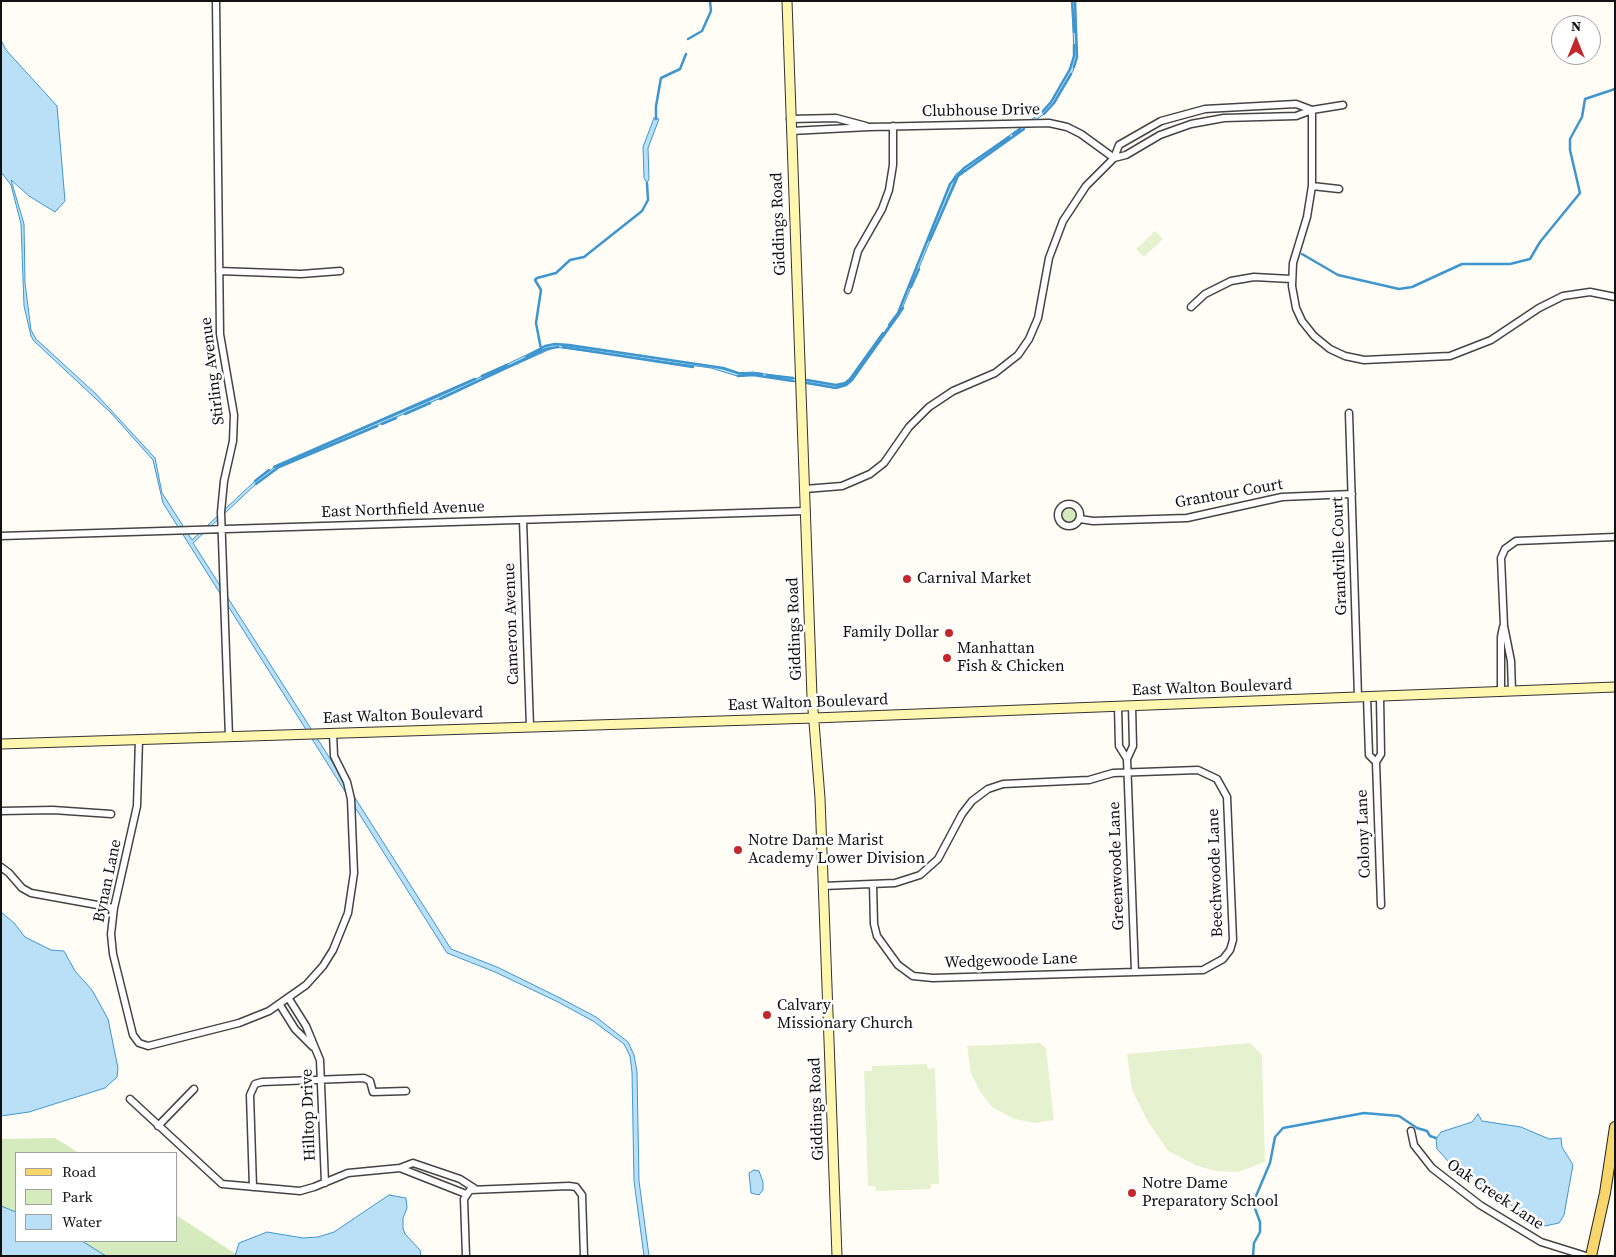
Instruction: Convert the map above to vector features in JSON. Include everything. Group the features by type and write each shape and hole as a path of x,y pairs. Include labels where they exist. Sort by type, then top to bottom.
{"main road":[{"name":"Giddings Road","path":"787,1 790,119 837,1256"},
{"name":"East Walton Boulevard","path":"1,744 814,718 1615,687"},
{"path":"1591,1256 1605,1193 1615,1128"}],"street":[{"name":"Stirling Avenue","path":"216,1 220,343 232,396 234,420 232,447 223,489 221,529 229,737"},
{"path":"805,489 842,486 870,474 887,459 909,427 929,407 953,391 995,373 1018,355 1030,339 1038,318 1049,258 1061,226 1086,186 1114,158 1119,145 1155,124 1178,115 1205,109 1296,104 1312,110"},
{"path":"1255,105 1255,117"},
{"path":"1114,158 1126,155 1160,135 1207,120 1296,116 1312,110 1343,105"},
{"path":"1205,109 1207,120"},
{"path":"1312,110 1312,186 1292,279 1298,313 1314,336 1334,351 1364,360 1435,358 1459,354 1491,340 1539,308 1563,296 1590,292 1615,297"},
{"name":"Clubhouse Drive","path":"790,119 836,118 869,127"},
{"name":"Clubhouse Drive","path":"791,131 893,126 1049,123 1067,127 1082,134 1114,158"},
{"path":"1155,124 1160,135"},
{"path":"848,290 858,251 882,209 889,190 894,160 893,126"},
{"path":"1312,186 1339,189"},
{"path":"219,271 301,274 340,272"},
{"path":"1191,307 1205,294 1232,281 1254,277 1292,279"},
{"name":"Grandville Court","path":"1349,413 1363,697"},
{"name":"Grantour Court","path":"1080,519 1093,521 1187,518 1282,498 1352,494"},
{"name":"East Northfield Avenue","path":"1,536 806,511"},
{"name":"Cameron Avenue","path":"523,520 530,727"},
{"path":"1500,692 1501,636 1504,626 1502,558 1510,544 1520,541 1615,537"},
{"path":"1504,626 1508,636 1512,691"},
{"path":"1501,653 1508,653"},
{"name":"Colony Lane","path":"1363,697 1369,755 1376,762"},
{"name":"Colony Lane","path":"1380,697 1381,754 1376,762 1381,904"},
{"name":"Greenwoode Lane","path":"1118,706 1119,746 1127,759"},
{"name":"Greenwoode Lane","path":"1132,706 1133,746 1127,759 1127,772 1135,972"},
{"path":"280,1005 311,980 328,959 343,930 352,898 354,873 351,799 346,782 334,756 332,733"},
{"name":"Bynan Lane","path":"139,739 137,806 111,928 112,950 133,1035 139,1043 150,1046 244,1021 280,1005"},
{"name":"Beechwoode Lane","path":"823,886 905,881 930,868 942,854 968,806 979,795 993,787 1008,783 1089,780 1102,775 1127,772 1200,770 1215,777 1226,792 1233,935 1230,950 1215,965"},
{"path":"1,811 53,810 111,814"},
{"path":"1,867 22,888 32,893 114,908"},
{"name":"Wedgewoode Lane","path":"873,884 874,924 877,936 895,962 913,976 933,978 1197,970 1215,965"},
{"name":"Hilltop Drive","path":"289,999 306,1026 320,1060 325,1182"},
{"name":"Hilltop Drive","path":"280,1005 295,1030 314,1048"},
{"path":"253,1187 251,1088 259,1082 364,1078 370,1081 373,1092 406,1091"},
{"path":"158,1126 194,1088"},
{"path":"130,1099 218,1182 296,1191 352,1172 400,1168 466,1194"},
{"name":"Oak Creek Lane","path":"1411,1131 1414,1145 1432,1168 1480,1205 1541,1242 1586,1256"},
{"path":"400,1168 408,1163 418,1163 460,1179 474,1188 576,1187 582,1197 584,1256"},
{"path":"466,1256 464,1199 466,1194 474,1188"}],"green space":[{"path":"1155,231 1163,239 1144,257 1136,249"},
{"path":"1066,509 1072,509 1076,516 1072,523 1066,523 1062,519 1062,513"},
{"path":"1040,1043 1046,1048 1054,1120 1035,1123 1014,1119 992,1107 979,1090 971,1073 967,1046"},
{"path":"1250,1043 1262,1055 1265,1162 1238,1172 1216,1171 1195,1165 1168,1151 1147,1120 1132,1090 1127,1054"},
{"path":"927,1064 928,1069 935,1068 939,1184 931,1184 931,1189 876,1191 875,1186 868,1186 864,1071 872,1071 872,1066"},
{"path":"55,1138 77,1152 15,1152 15,1242 178,1242 178,1216 239,1256 1,1256 1,1139"}],"water":[{"path":"1072,1 1075,1 1077,57 1073,71 1054,103 1044,114 958,176 900,314 852,380 846,385 836,388 753,375 737,376 711,368 555,347 279,467 256,484 193,543 451,949 497,967 560,998 596,1017 628,1042 634,1055 637,1072 639,1181 649,1256 644,1256 634,1181 632,1072 630,1056 624,1044 593,1021 558,1002 495,972 447,953 163,503 153,460 111,413 34,341 31,336 24,306 21,224 11,185 1,172 1,40 6,50 57,106 65,201 55,212 29,196 11,180 24,224 25,283 31,330 36,339 96,394 155,458 162,493 192,540 255,481 278,465 440,396 545,346 555,344 711,366 738,373 753,372 836,385 845,383 850,379 898,313 950,184 956,174 1042,112 1051,102 1070,69 1074,56"},
{"path":"654,118 659,119 648,148 649,179 647,183 644,178 643,147"},
{"path":"1,912 14,923 25,937 51,950 64,951 75,971 92,990 108,1019 118,1068 117,1077 105,1088 29,1112 1,1116"},
{"path":"1478,1114 1482,1121 1521,1127 1549,1139 1561,1138 1562,1147 1573,1165 1564,1215 1559,1223 1545,1226 1528,1217 1448,1161 1437,1149 1436,1139 1441,1132 1472,1122"},
{"path":"754,1170 759,1171 763,1182 763,1190 759,1195 751,1193 749,1173"},
{"path":"389,1195 406,1198 407,1208 403,1218 403,1228 405,1234 420,1250 421,1256 235,1256 239,1243 267,1232 303,1238 318,1237 334,1232"},
{"path":"1,1206 15,1212 15,1242 84,1242 106,1256 1,1256"}],"waterway":[{"path":"688,39 702,31 711,11 710,1"},
{"path":"1072,1 1074,32"},
{"path":"1074,67 1077,57 1075,1"},
{"path":"1042,112 1051,102 1070,69 1074,56 1074,45"},
{"path":"656,119 656,106 661,78 680,69 686,54"},
{"path":"1044,114 1054,103 1071,74"},
{"path":"1302,254 1338,275 1399,289 1412,287 1462,264 1510,264 1530,259 1540,242 1580,193 1570,150 1570,139 1582,117 1585,99 1615,89"},
{"path":"1013,134 1020,129"},
{"path":"930,240 958,176 1024,129"},
{"path":"889,325 898,313 950,184 964,168 1009,137"},
{"path":"541,349 536,323 541,290 535,280 556,273 570,260 584,257 642,211 648,200 647,183"},
{"path":"911,287 919,269"},
{"path":"807,383 836,388 846,385 852,380 903,308"},
{"path":"807,380 836,385 845,383 850,379 883,333"},
{"path":"526,357 545,346 555,344 569,345 723,368 738,373 762,374"},
{"path":"440,399 546,349 558,347"},
{"path":"563,347 693,367"},
{"path":"482,376 507,365"},
{"path":"738,376 753,375 793,381"},
{"path":"767,375 793,378"},
{"path":"274,467 475,379"},
{"path":"405,414 430,403"},
{"path":"382,424 396,418"},
{"path":"256,484 279,467 377,426"},
{"path":"255,481 269,470"},
{"path":"1253,1256 1254,1243 1260,1232 1260,1222 1253,1203 1270,1163 1275,1137 1283,1128 1364,1113 1399,1116 1436,1138"}],"place":[{"name":"Carnival Market","path":"907,579"},
{"name":"Family Dollar","path":"949,633"},
{"name":"Manhattan Fish & Chicken","path":"947,658"},
{"name":"Notre Dame Marist Academy Lower Division","path":"738,850"},
{"name":"Calvary Missionary Church","path":"767,1015"},
{"name":"Notre Dame Preparatory School","path":"1132,1193"}]}
